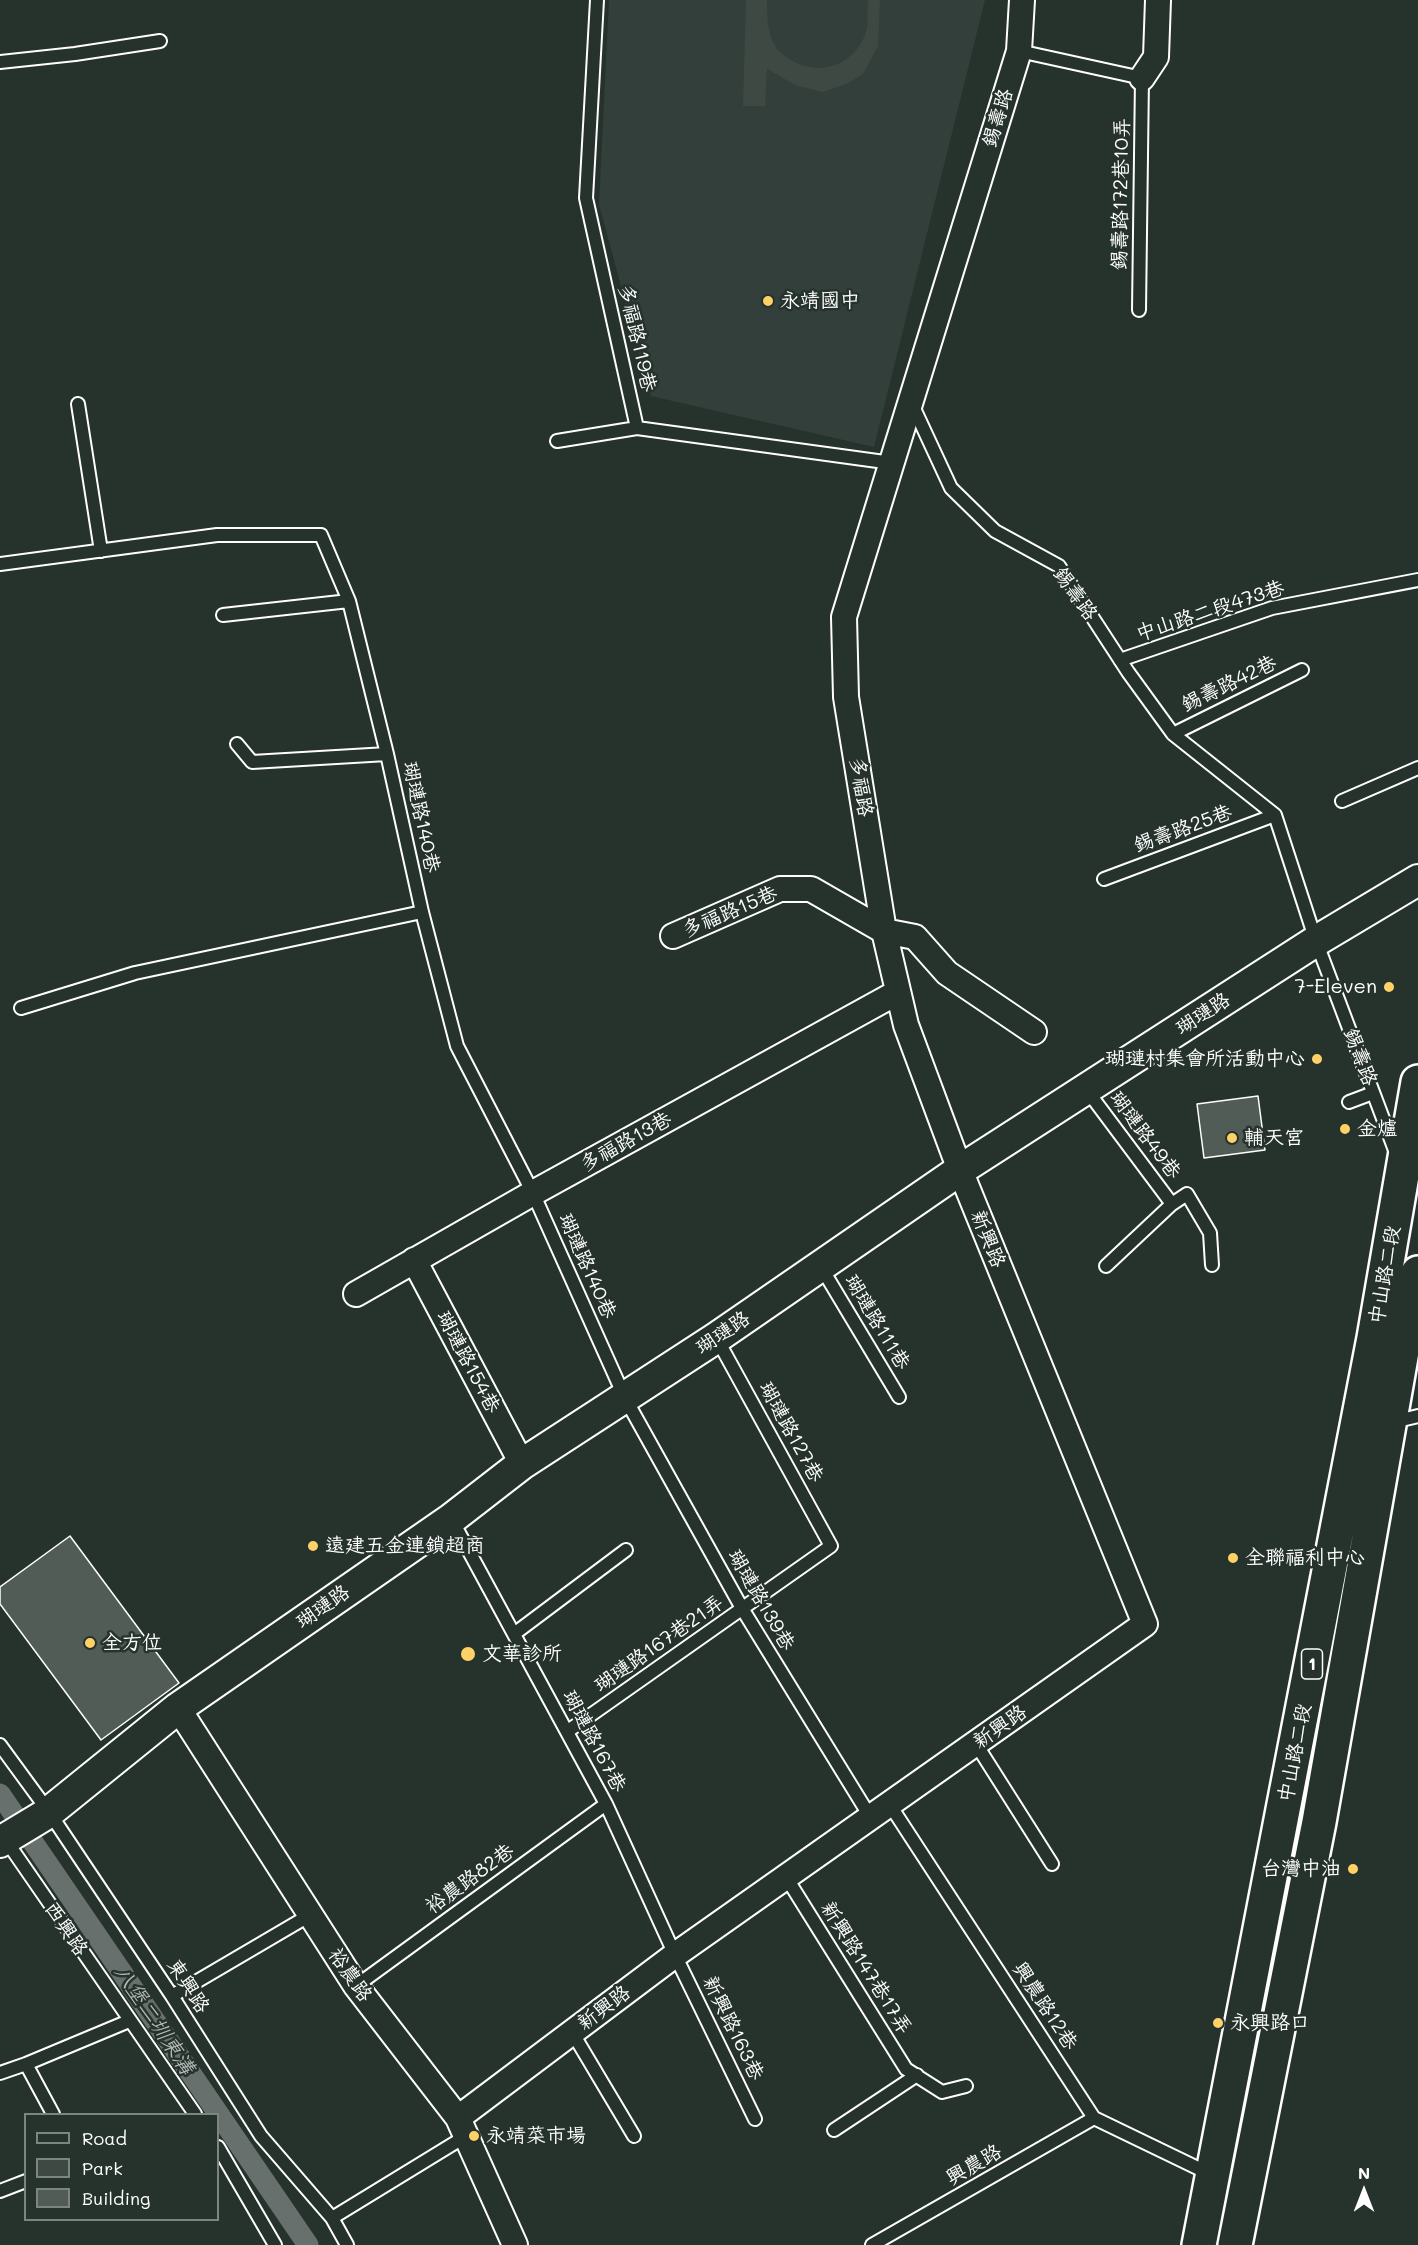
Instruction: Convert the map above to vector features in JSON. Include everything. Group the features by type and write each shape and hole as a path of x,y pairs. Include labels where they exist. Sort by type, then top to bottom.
{"main road":[{"name":"中山路二段","path":"1235,2245 1319,1821 1383,1418 1403,1171 1418,1082"},
{"name":"中山路二段","path":"1199,2245 1383,1418 1418,1273"}],"street":[{"name":"錫壽路","path":"910,400 1019,51 1022,0"},
{"path":"1142,78 1156,57 1158,0"},
{"name":"多福路","path":"910,400 844,617 846,697 884,931 898,992 906,1025 960,1170"},
{"name":"瑚璉路","path":"3,1838 49,1812 178,1708 451,1519 522,1464 716,1338 960,1170 1316,941 1418,880"},
{"name":"多福路15巷","path":"673,936 780,889 811,889 884,931 915,937 947,973 1034,1032"},
{"name":"多福路13巷","path":"356,1294 533,1193 898,992"},
{"name":"新興路","path":"462,2127 572,2032 675,1955 1145,1624 960,1170"},
{"name":"瑚璉路154巷","path":"414,1260 522,1464"},
{"name":"裕農路","path":"178,1708 356,1986 462,2127 515,2245"}],"lane":[{"name":"多福路119巷","path":"597,0 586,198 637,429"},
{"path":"0,62 75,54 160,41"},
{"path":"1019,51 1142,78"},
{"name":"錫壽路172巷10弄","path":"1139,310 1142,78"},
{"name":"錫壽路","path":"910,400 951,488 995,531 1059,566 1120,660 1173,734 1275,815 1316,941 1403,1171"},
{"path":"78,404 101,551"},
{"path":"557,441 637,429 892,463"},
{"name":"瑚璉路140巷","path":"0,564 217,535 321,535 349,601 387,754 422,912 457,1046 533,1193 625,1398"},
{"name":"中山路二段473巷","path":"1120,660 1272,608 1418,580"},
{"path":"223,615 349,601"},
{"name":"錫壽路42巷","path":"1173,734 1302,670"},
{"path":"237,744 252,762 387,754"},
{"path":"1342,801 1418,768"},
{"name":"錫壽路25巷","path":"1104,879 1275,815"},
{"path":"21,1008 135,973 422,912"},
{"name":"瑚璉路49巷","path":"1086,1089 1172,1204"},
{"path":"1349,1101 1373,1093"},
{"name":"瑚璉路49巷","path":"1106,1266 1172,1204 1187,1194 1210,1233 1212,1265"},
{"name":"瑚璉路111巷","path":"821,1267 899,1397"},
{"name":"瑚璉路127巷","path":"716,1338 831,1546"},
{"name":"瑚璉路139巷","path":"625,1398 742,1610 880,1811"},
{"name":"瑚璉路167巷","path":"451,1519 606,1804 675,1955"},
{"name":"瑚璉路167巷21弄","path":"568,1731 831,1546"},
{"path":"514,1634 626,1550"},
{"path":"975,1744 1052,1864"},
{"name":"東興路","path":"0,1745 49,1812 172,1996 261,2136 332,2218 347,2245"},
{"name":"裕農路82巷","path":"356,1986 606,1804"},
{"name":"興農路12巷","path":"880,1811 1094,2118"},
{"name":"西興路","path":"3,1838 194,2113"},
{"name":"新興路147巷17弄","path":"786,1877 906,2068 942,2092 966,2086"},
{"path":"172,1996 310,1915"},
{"name":"新興路163巷","path":"675,1955 755,2119"},
{"path":"0,2073 129,2021"},
{"path":"572,2032 634,2136"},
{"path":"26,2064 52,2113"},
{"path":"834,2130 917,2075"},
{"path":"1094,2118 1214,2176"},
{"name":"興農路","path":"872,2245 1094,2118"},
{"name":"新興路","path":"332,2218 462,2127"},
{"path":"219,2149 275,2245"},
{"path":"0,2190 24,2182"}],"shaded area":[{"name":"永靖國中","path":"609,0 985,0 874,447 651,396 599,205"}],"green space":[{"path":"746,0 767,0 769,31 779,51 799,64 822,68 833,66 853,54 866,32 868,0 880,0 878,46 863,74 846,84 823,92 795,85 767,69 765,106 743,106"}],"building":[{"name":"輔天宮","path":"1258,1096 1265,1150 1204,1158 1197,1104"},
{"name":"全方位","path":"70,1536 179,1683 101,1740 0,1604 0,1587"}],"waterway":[{"name":"八堡二圳東溝","path":"0,1794 218,2113"},
{"name":"八堡二圳東溝","path":"219,2115 308,2245"}],"place":[{"name":"永靖國中","path":"768,301"},
{"name":"7-Eleven","path":"1389,987"},
{"name":"瑚璉村集會所活動中心","path":"1317,1059"},
{"name":"金爐","path":"1345,1129"},
{"name":"輔天宮","path":"1232,1138"},
{"name":"遠建五金連鎖超商","path":"313,1546"},
{"name":"全聯福利中心","path":"1233,1558"},
{"name":"全方位","path":"90,1643"},
{"name":"文華診所","path":"468,1654"},
{"name":"台灣中油","path":"1353,1869"},
{"name":"永興路口","path":"1218,2023"},
{"name":"永靖菜市場","path":"474,2136"}]}
